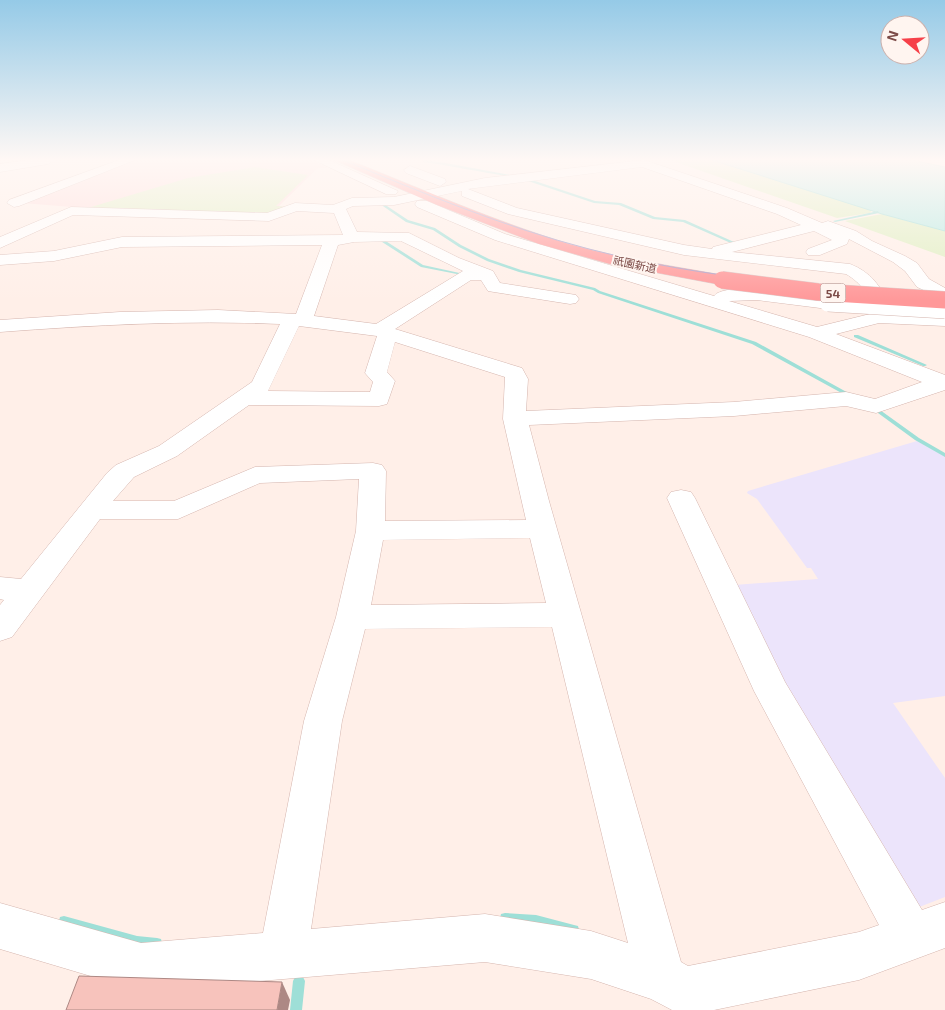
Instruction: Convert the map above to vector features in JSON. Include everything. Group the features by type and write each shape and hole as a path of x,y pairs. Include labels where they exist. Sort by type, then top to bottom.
{"highway":[{"name":"祇園新道","path":"492,207 544,229 724,274 818,292 945,300"},
{"name":"祇園新道","path":"478,223 657,269 945,286"}],"street":[{"path":"57,207 74,210 269,218 295,207"},
{"path":"298,207 339,209 352,237"},
{"path":"441,207 478,223 816,333 944,378"},
{"path":"503,207 634,240 714,254 844,268 857,272 866,278 881,305 879,317"},
{"path":"771,207 815,226 842,241 814,252"},
{"path":"777,207 851,234 911,267 924,282 945,295"},
{"path":"0,243 74,210"},
{"path":"544,229 560,220"},
{"path":"714,254 736,245 815,226"},
{"path":"0,260 54,256 122,242 332,240 352,237 404,236 453,261 478,271 476,275"},
{"path":"0,628 15,589 93,510 116,479 125,471 147,462 168,450 262,386 297,319 332,240"},
{"path":"244,398 379,399 384,381 376,373 384,331 467,275 487,275 494,287 570,299"},
{"path":"716,302 728,293 828,303 945,310"},
{"path":"1,327 120,318 218,316 297,319 384,331 514,373 518,379 514,412 515,419 564,615 661,978"},
{"path":"816,333 879,317 945,320"},
{"path":"515,419 734,410 846,399 876,406 927,388 944,378"},
{"path":"93,510 178,510 255,475 373,471 370,531 352,617 323,721 283,955"},
{"path":"0,926 141,967 485,938 591,955 661,978 686,991 859,956 929,932 772,691 681,498"},
{"path":"370,531 542,529"},
{"path":"352,617 564,615"}],"shaded area":[{"path":"75,207 290,207 268,216"},
{"path":"917,441 945,456 945,696 893,703 945,778 945,897 909,911 801,727 734,585 818,579 811,568 807,568 757,499 747,493 748,491"}],"green space":[{"path":"91,207 289,207 268,216 81,210"},
{"path":"806,207 863,207 872,210 870,213 837,218"},
{"path":"882,214 945,231 945,257 845,221"}],"water":[{"path":"860,207 945,207 945,231"}],"building":[{"path":"79,976 282,982 277,1010 66,1010"}],"waterway":[{"path":"387,207 407,221 434,229 460,246 488,260 520,271 594,289 754,343 849,395"},
{"path":"628,207 654,218 684,221 734,243 739,242"},
{"path":"835,221 878,212"},
{"path":"380,239 422,266 462,274"},
{"path":"856,336 925,365"},
{"path":"880,412 917,439 945,455"},
{"path":"505,918 536,920 574,930"},
{"path":"64,921 137,941 157,943"},
{"path":"296,1010 299,981"}],"tram line":[{"path":"461,207 557,240 677,268 810,285 945,294"}]}
